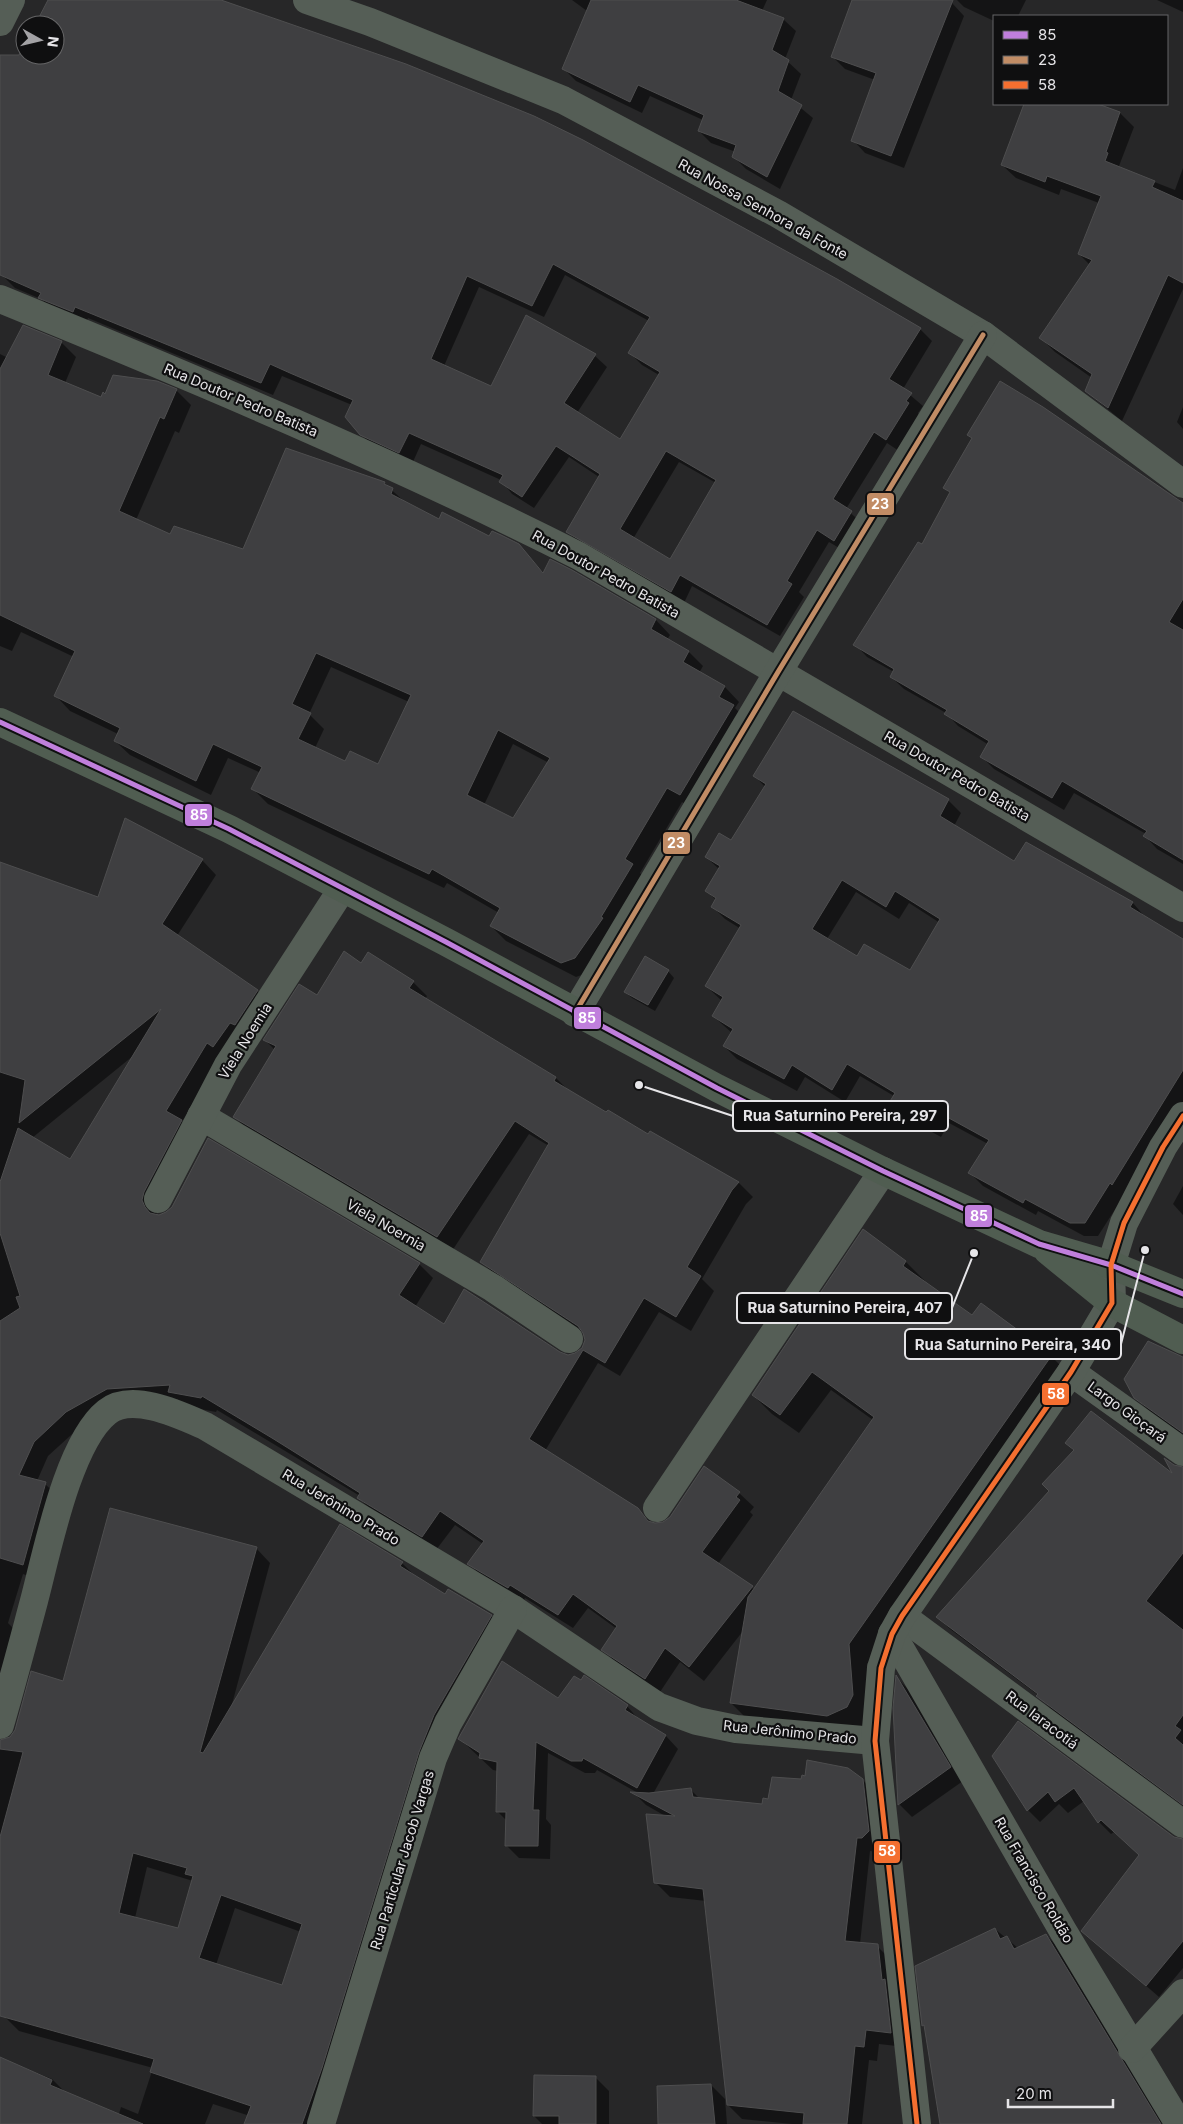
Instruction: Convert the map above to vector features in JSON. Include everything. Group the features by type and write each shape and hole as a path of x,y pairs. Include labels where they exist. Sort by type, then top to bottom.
{"main road":[{"path":"0,722 229,829 446,942 717,1088 883,1171 1038,1244 1110,1265 1183,1294"},
{"path":"1038,1244 1112,1303 1183,1340"}],"street":[{"path":"0,22 11,0"},
{"name":"Rua Nossa Senhora da Fonte","path":"307,0 370,22 563,100 778,214 983,335 1183,484"},
{"name":"Rua Doutor Pedro Batista","path":"0,298 248,401 479,505 579,556 1183,908"},
{"path":"575,1012 778,672 983,335"},
{"name":"Viela Noemia","path":"158,1199 228,1065 342,889"},
{"name":"Viela Noernia","path":"201,1116 494,1288 569,1339"},
{"path":"917,2124 875,1741 881,1668 897,1625 1071,1372 1112,1303 1110,1265 1124,1223 1163,1147 1183,1116"},
{"path":"657,1508 883,1171"},
{"name":"Largo Gioçará","path":"1071,1372 1183,1452"},
{"name":"Rua Jerônimo Prado","path":"0,1725 62,1492 86,1436 108,1411 127,1405 162,1408 205,1426 513,1609 659,1707 697,1721 736,1729 875,1741"},
{"name":"Rua Particular Jacob Vargas","path":"321,2124 433,1758 448,1723 513,1609"},
{"name":"Rua Iaracotiá","path":"897,1625 1183,1824"},
{"name":"Rua Francisco Roldão","path":"897,1625 1132,2049 1179,2124"},
{"path":"1132,2049 1183,1993"}],"building":[{"path":"48,0 221,0 406,64 534,116 583,140 837,279 921,328 889,379 912,393 906,401 909,403 886,440 874,432 833,499 852,511 834,541 817,530 787,581 792,584 767,625 680,575 671,592 566,532 600,474 556,446 522,497 499,482 503,475 409,433 399,453 360,435 345,417 353,400 270,364 261,383 75,307 73,312 38,298 41,293 0,275 0,55 15,55 15,65 65,65 65,15 40,15","holes":["553,264 650,317 628,353 660,372 620,439 564,403 596,354 526,315 491,386 431,359 467,276 532,306","666,451 716,480 670,559 620,529"]},
{"path":"591,0 736,0 784,18 772,50 789,60 778,91 802,105 767,177 732,157 736,145 698,131 704,115 638,85 630,102 562,69"},
{"path":"852,0 953,0 891,156 851,141 876,73 831,57"},
{"path":"1024,105 1101,105 1120,112 1106,152 1108,153 1105,161 1155,181 1152,187 1183,201 1183,283 1168,275 1108,408 1085,391 1092,374 1039,338 1092,260 1078,254 1101,196 1047,176 1045,182 1001,165"},
{"path":"23,325 62,341 48,375 101,397 103,392 105,394 113,375 157,381 177,389 164,419 160,417 119,511 170,534 174,526 243,549 286,448 385,482 384,484 393,488 391,494 439,519 442,512 489,536 492,531 501,535 519,544 543,573 550,559 572,570 656,619 651,629 689,651 683,662 725,686 719,697 734,705 680,795 667,788 625,859 633,864 601,917 603,918 575,958 561,963 490,926 500,908 432,869 429,874 251,789 262,767 213,744 196,781 114,741 120,728 54,696 75,651 0,615 0,369","holes":["316,653 411,695 378,764 350,751 345,761 298,739 311,713 292,704","498,730 550,758 513,818 467,795"]},
{"path":"1000,381 1043,407 1183,503 1183,599 1169,622 1183,630 1183,860 1143,836 1147,831 1062,781 1052,798 980,757 989,741 944,714 947,710 890,677 894,669 853,645 918,542 922,544 950,492 943,488 972,438 967,435"},
{"path":"793,711 949,799 940,816 1014,861 1026,842 1133,902 1130,907 1183,939 1183,1070 1112,1185 1110,1183 1085,1223 1070,1223 1025,1199 1023,1203 968,1173 989,1140 936,1111 927,1125 889,1103 895,1093 847,1064 832,1090 792,1065 784,1079 723,1046 733,1029 712,1016 723,997 705,986 741,925 711,907 716,898 705,891 720,866 705,857 719,833 731,840 766,784 753,776","holes":["842,880 886,907 895,891 940,919 910,970 864,944 857,956 812,929"]},
{"path":"125,818 203,859 162,924 258,990 235,1025 230,1023 213,1047 207,1043 166,1111 182,1120 144,1192 142,1200 150,1213 159,1215 172,1207 208,1138 420,1263 399,1295 444,1324 464,1289 560,1352 568,1355 582,1348 585,1340 578,1326 480,1262 549,1143 515,1121 437,1237 233,1117 276,1046 263,1040 299,984 317,995 344,951 361,963 368,952 414,981 409,988 556,1077 554,1081 606,1112 608,1110 648,1134 650,1131 739,1182 732,1190 687,1267 701,1276 676,1317 644,1298 605,1363 583,1350 529,1439 638,1508 648,1521 655,1523 663,1522 670,1517 704,1466 740,1492 736,1497 740,1500 702,1552 753,1586 689,1667 665,1648 645,1679 601,1650 617,1626 573,1594 558,1615 510,1585 508,1588 467,1564 484,1541 440,1511 422,1537 357,1498 360,1493 272,1438 202,1396 201,1398 168,1392 170,1385 107,1389 66,1412 34,1442 19,1475 46,1482 23,1565 0,1558 0,1321 20,1308 16,1297 20,1296 0,1233 0,1182 18,1128 70,1159 161,1009 19,1123 25,1080 0,1072 0,862 98,897"},
{"path":"645,956 669,970 648,1005 624,992"},
{"path":"863,1229 906,1261 903,1266 972,1315 981,1303 1052,1355 849,1644 853,1695 847,1707 827,1716 730,1703 748,1597 874,1417 812,1372 780,1415 752,1395"},
{"path":"1148,1341 1183,1357 1183,1433 1134,1398 1124,1379"},
{"path":"1091,1411 1172,1473 1164,1458 1174,1465 1183,1467 1183,1553 1146,1601 1183,1630 1183,1715 1175,1726 1181,1730 1175,1738 1183,1745 1183,1805 1036,1696 1038,1694 936,1617 1049,1491 1042,1484 1074,1450 1065,1443"},
{"path":"110,1508 257,1547 200,1752 203,1753 340,1524 403,1562 400,1566 445,1594 448,1589 492,1615 434,1715 419,1752 322,2068 302,2124 244,2124 251,2106 150,2072 154,2059 0,2016 0,1837 23,1752 0,1749 0,1740 10,1737 15,1730 31,1671 63,1681","holes":["133,1853 187,1868 185,1874 193,1876 178,1928 119,1913","221,1895 302,1924 282,1985 199,1958"]},
{"path":"502,1661 558,1698 574,1676 581,1680 584,1675 628,1705 625,1710 666,1735 637,1788 583,1758 582,1761 571,1761 536,1742 533,1810 539,1810 538,1846 505,1846 506,1812 496,1812 497,1762 479,1758 480,1753 458,1739"},
{"path":"896,1675 951,1767 898,1805 893,1708"},
{"path":"1018,1721 1174,1837 1183,1839 1183,1941 1146,1986 1081,1931 1139,1855 1101,1820 1098,1823 1074,1788 1055,1802 1048,1792 1027,1811 992,1756"},
{"path":"807,1760 848,1768 863,1779 869,1831 862,1838 857,1838 845,1941 878,1944 882,1980 885,1979 891,2033 866,2030 864,2047 855,2046 847,2124 803,2124 804,2113 727,2105 703,1889 654,1883 646,1814 675,1816 630,1792 649,1793 691,1788 693,1797 762,1804 763,1798 768,1799 772,1777 801,1779 802,1775 805,1776"},
{"path":"995,1928 1000,1939 1007,1936 1014,1949 1046,1934 1161,2124 940,2124 924,2025 922,2026 915,1966"},
{"path":"0,2057 52,2080 50,2085 143,2124 0,2124"},
{"path":"534,2075 596,2076 596,2124 559,2124 559,2116 533,2116"},
{"path":"711,2084 715,2124 658,2124 657,2086"}],"transit line":[{"name":"23","path":"575,1013 778,672 983,335"},
{"name":"85","path":"0,722 229,829 446,942 717,1088 883,1171 1039,1244 1111,1265 1183,1294"},
{"name":"58","path":"917,2124 875,1741 881,1668 892,1634 902,1616 1071,1372 1112,1303 1111,1265 1124,1223 1163,1147 1183,1116"}],"place":[{"name":"Rua Saturnino Pereira, 297","path":"639,1085"},
{"name":"Rua Saturnino Pereira, 340","path":"1145,1250"},
{"name":"Rua Saturnino Pereira, 407","path":"974,1253"}]}
